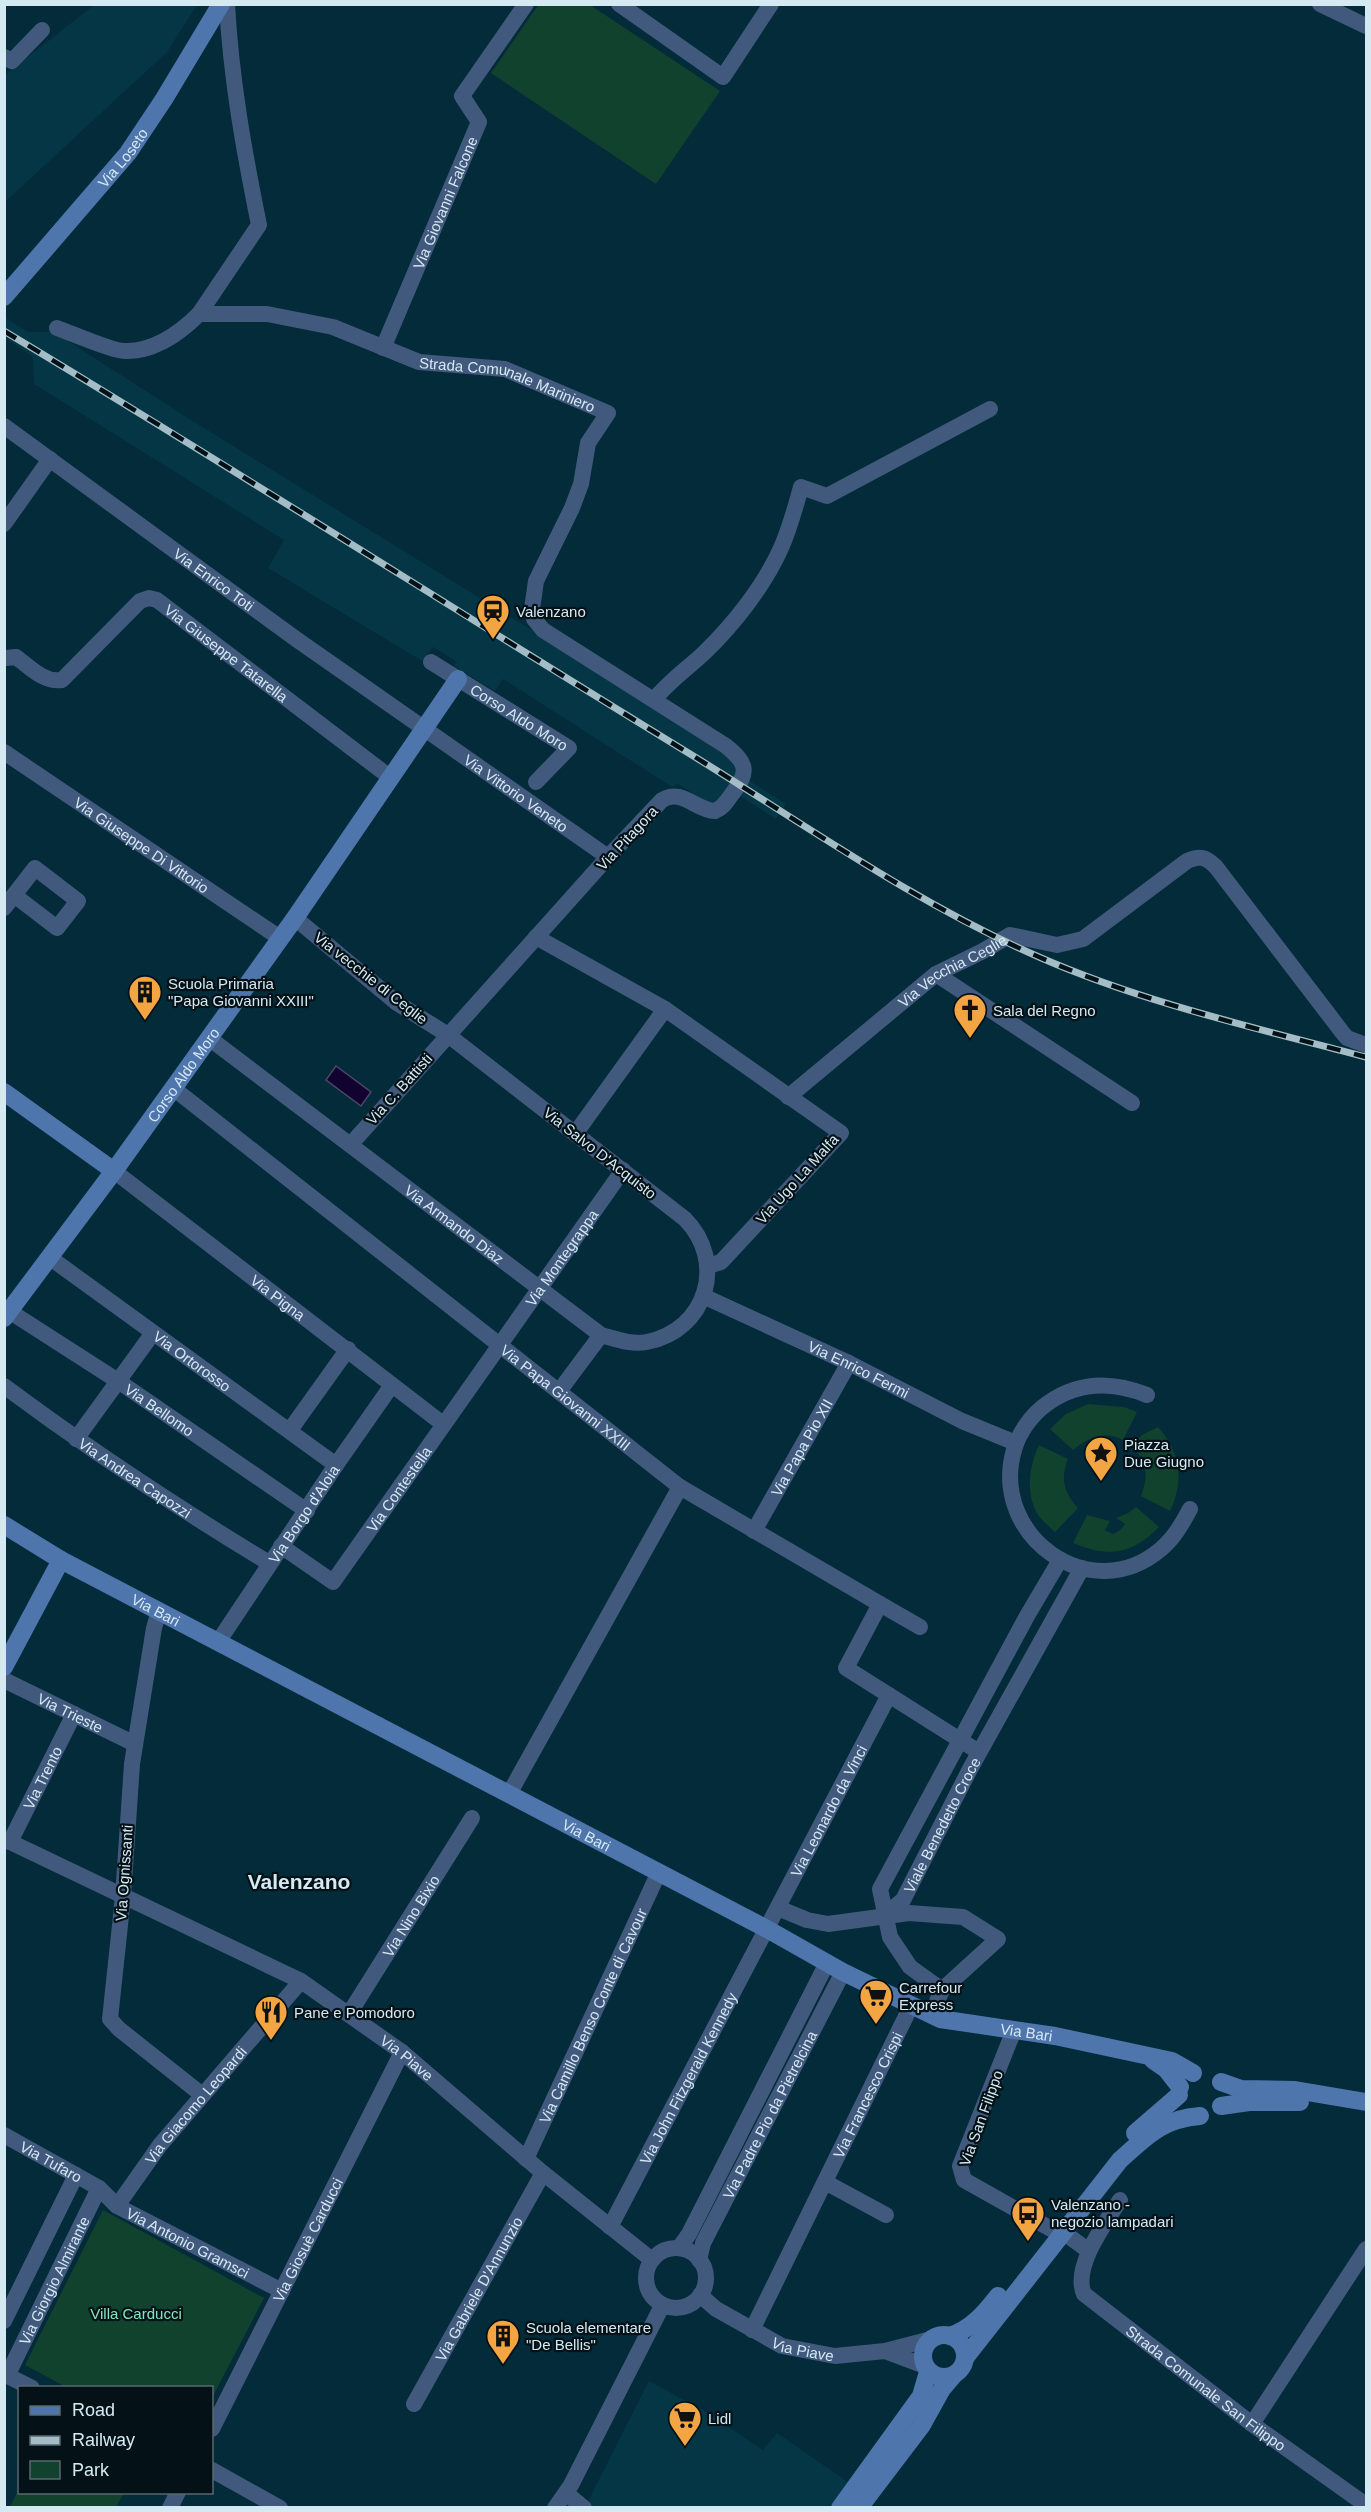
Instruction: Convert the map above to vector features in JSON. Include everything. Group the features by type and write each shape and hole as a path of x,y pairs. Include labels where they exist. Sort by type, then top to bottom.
{"street":[{"name":"Via Loseto","path":"4,297 128,153 222,4"},
{"path":"57,328 123,352 147,348 180,332 200,314 259,225 239,126 229,56 227,4"},
{"name":"Via Giovanni Falcone","path":"383,348 479,122 462,96 526,4"},
{"path":"619,4 723,77 771,4"},
{"path":"1320,4 1366,26"},
{"path":"4,57 12,62 42,30"},
{"name":"Strada Comunale Mariniero","path":"200,314 267,314 333,327 419,362 504,369 608,413 588,443 581,484 572,508 536,581 532,609 534,619 543,630 654,700"},
{"path":"654,700 712,644 758,588 780,550 791,524 801,487 827,496 990,409"},
{"name":"Via Enrico Toti","path":"4,426 296,639 426,729"},
{"path":"4,524 50,459"},
{"name":"Via Giuseppe Tatarella","path":"5,658 16,657 46,679 62,680 141,601 149,598 157,600 392,778"},
{"name":"Corso Aldo Moro","path":"431,662 569,748 536,782"},
{"name":"Corso Aldo Moro","path":"7,1315 114,1171 295,918 458,679"},
{"name":"Via Pitagora","path":"448,1035 608,857 667,797 679,796 707,811 715,811 724,804 744,775 743,763 732,751 654,700"},
{"name":"Via Vittorio Veneto","path":"426,729 608,857"},
{"name":"Via Giuseppe Di Vittorio","path":"4,752 280,938"},
{"name":"Via Vecchia Ceglie","path":"788,1097 936,974 1010,935 1057,945 1083,939 1187,861 1198,856 1207,858 1216,867 1347,1038 1366,1045"},
{"name":"Via vecchie di Ceglie","path":"295,918 398,1003 448,1035"},
{"path":"536,937 666,1009 788,1097"},
{"path":"936,974 1132,1103"},
{"path":"574,1134 666,1009"},
{"name":"Via Salvo D'Acquisto","path":"448,1035 623,1170 694,1228 708,1266 703,1296"},
{"name":"Via C. Battisti","path":"351,1144 448,1035"},
{"name":"Via Armando Diaz","path":"209,1038 601,1335 623,1342 646,1342 667,1335 682,1326 703,1296"},
{"name":"Via Papa Giovanni XXIII","path":"173,1088 560,1390 680,1487 920,1627"},
{"path":"4,1092 114,1171"},
{"name":"Via Ugo La Malfa","path":"708,1266 721,1262 842,1133 788,1097"},
{"name":"Via Montegrappa","path":"500,1344 623,1170"},
{"name":"Via Pigna","path":"114,1171 443,1424"},
{"name":"Via Ortorosso","path":"49,1257 336,1465"},
{"name":"Via Enrico Fermi","path":"703,1296 849,1363 962,1421 1016,1443"},
{"name":"Via Bellomo","path":"7,1315 118,1382 307,1511"},
{"path":"76,1439 153,1333"},
{"path":"560,1390 601,1335"},
{"name":"Via Contestella","path":"281,1546 333,1582 500,1344"},
{"path":"290,1430 348,1349"},
{"name":"Via Papa Pio XII","path":"754,1530 849,1363"},
{"path":"1147,1395 1111,1384 1089,1385 1069,1390 1040,1408 1026,1424 1016,1443 1011,1461 1009,1478 1017,1514 1026,1531 1037,1544 1060,1560 1082,1568 1107,1570 1126,1567 1142,1561 1161,1549 1179,1530 1190,1509"},
{"name":"Via Borgo d'Aloia","path":"218,1642 269,1563 392,1385"},
{"name":"Via Andrea Capozzi","path":"4,1386 76,1439 269,1563"},
{"path":"509,1794 680,1487"},
{"name":"Via Bari","path":"4,1525 61,1560 911,2006 940,2019 1055,2036 1172,2061 1193,2073"},
{"path":"4,1667 61,1560"},
{"name":"Viale Benedetto Croce","path":"1060,1560 1027,1616 880,1889 885,1915 903,1900 979,1752 1082,1568"},
{"path":"880,1604 846,1668 979,1752"},
{"name":"Via Ognissanti","path":"159,1611 154,1628 135,1744 123,1897 110,2019 119,2029 201,2094"},
{"name":"Via Trieste","path":"4,1680 135,1744"},
{"name":"Via Leonardo da Vinci","path":"767,1929 889,1695"},
{"name":"Via Trento","path":"7,1840 74,1714"},
{"name":"Via Nino Bixio","path":"349,2014 472,1818"},
{"name":"Via Piave","path":"7,1840 301,1981 402,2052 526,2159 652,2260"},
{"name":"Via Camillo Benso Conte di Cavour","path":"526,2159 659,1872"},
{"path":"777,1908 807,1920 828,1924 909,1913 963,1917 998,1939 942,1990 931,2015"},
{"path":"885,1915 890,1937 910,1967 942,1990"},
{"name":"Via John Fitzgerald Kennedy","path":"610,2227 767,1929"},
{"name":"Via Padre Pio da Pietrelcina","path":"679,2248 689,2234 827,1963"},
{"name":"Via Padre Pio da Pietrelcina","path":"699,2259 703,2243 843,1972"},
{"name":"Via Giacomo Leopardi","path":"117,2206 160,2145 201,2094 301,1981"},
{"name":"Via Francesco Crispi","path":"752,2330 911,2006"},
{"name":"Via San Filippo","path":"1014,2030 960,2166 964,2180 1057,2230"},
{"name":"Via Giosuè Carducci","path":"213,2426 402,2052"},
{"path":"1147,2056 1166,2068 1180,2091 1186,2110 1200,2116"},
{"path":"859,2508 922,2426 942,2389 961,2368 965,2358 1108,2158 1180,2091 1188,2076 1193,2073 1209,2073 1221,2082 1241,2089 1295,2090 1366,2102"},
{"path":"950,2336 962,2332 986,2313 1120,2160 1150,2133 1180,2118 1212,2114 1221,2106 1224,2094 1221,2082"},
{"path":"1221,2106 1282,2101 1366,2113"},
{"name":"Via Tufaro","path":"4,2135 99,2188"},
{"name":"Via Gabriele D'Annunzio","path":"414,2404 543,2173"},
{"name":"Via Giorgio Almirante","path":"4,2321 76,2175"},
{"path":"825,2182 886,2215"},
{"name":"Via Antonio Gramsci","path":"99,2188 117,2206 282,2290"},
{"name":"Via Giorgio Almirante","path":"6,2375 99,2188"},
{"name":"Strada Comunale San Filippo","path":"1120,2200 1089,2251 1081,2283 1084,2294 1252,2424 1366,2505"},
{"path":"54,2217 79,2228"},
{"path":"1057,2230 1089,2251"},
{"path":"679,2248 699,2259 706,2277 700,2295 687,2306 679,2308 662,2306 655,2301 646,2285 647,2268 652,2260 669,2249 679,2248"},
{"path":"1252,2424 1366,2249"},
{"name":"Via Piave","path":"700,2295 716,2309 782,2346 835,2356 885,2351 931,2339"},
{"path":"555,2508 567,2494 662,2306"},
{"path":"840,2508 921,2396 926,2369 924,2349 931,2339 944,2335 950,2336 962,2344 965,2358"},
{"name":"Via Piave","path":"885,2351 926,2369"},
{"path":"926,2369 940,2378 953,2376"},
{"path":"6,2375 28,2386"},
{"path":"213,2471 280,2508"},
{"path":"170,2508 177,2494"},
{"path":"567,2494 584,2508"}],"shaded area":[{"path":"94,5 197,5 167,52 5,202 5,75"},
{"path":"4,317 28,332 54,332 188,418 631,691 732,756 739,774 786,804 776,819 727,788 719,800 713,803 705,801 678,784 672,787 503,679 495,691 454,666 457,662 433,647 422,661 268,568 284,540 34,384 33,357 5,338"},
{"path":"336,1066 371,1092 361,1106 326,1080"},
{"path":"649,2381 703,2410 763,2450 777,2433 848,2482 829,2507 591,2508 588,2505 592,2493"}],"green space":[{"path":"539,4 590,5 720,91 656,184 491,73"},
{"path":"1088,1404 1124,1407 1137,1412 1123,1440 1109,1436 1096,1437 1073,1450 1050,1429 1066,1414"},
{"path":"1158,1427 1171,1446 1178,1467 1178,1488 1170,1511 1141,1496 1146,1476 1144,1464 1133,1446 1142,1435"},
{"path":"1039,1445 1068,1459 1064,1473 1065,1485 1069,1497 1078,1508 1055,1532 1038,1515 1031,1498 1031,1471"},
{"path":"1136,1507 1159,1527 1139,1543 1119,1551 1109,1552 1073,1543 1087,1515 1110,1521 1105,1530 1113,1534 1125,1524 1116,1518"},
{"name":"Villa Carducci","path":"103,2210 264,2298 213,2396 213,2386 64,2386 25,2365"},
{"path":"18,2491 18,2494 123,2494 116,2507 10,2507"}],"railway":[{"path":"4,331 863,863 950,913 1039,957 1119,988 1242,1025 1366,1057"}],"place":[{"name":"Valenzano","path":"493,640"},
{"name":"Scuola Primaria \"Papa Giovanni XXIII\"","path":"145,1021"},
{"name":"Sala del Regno","path":"970,1039"},
{"name":"Piazza Due Giugno","path":"1101,1482"},
{"name":"Carrefour Express","path":"876,2025"},
{"name":"Pane e Pomodoro","path":"271,2041"},
{"name":"Valenzano - negozio lampadari","path":"1028,2242"},
{"name":"Scuola elementare \"De Bellis\"","path":"503,2365"},
{"name":"Lidl","path":"685,2447"}],"district":[{"name":"Valenzano","path":"299,1881"}]}
